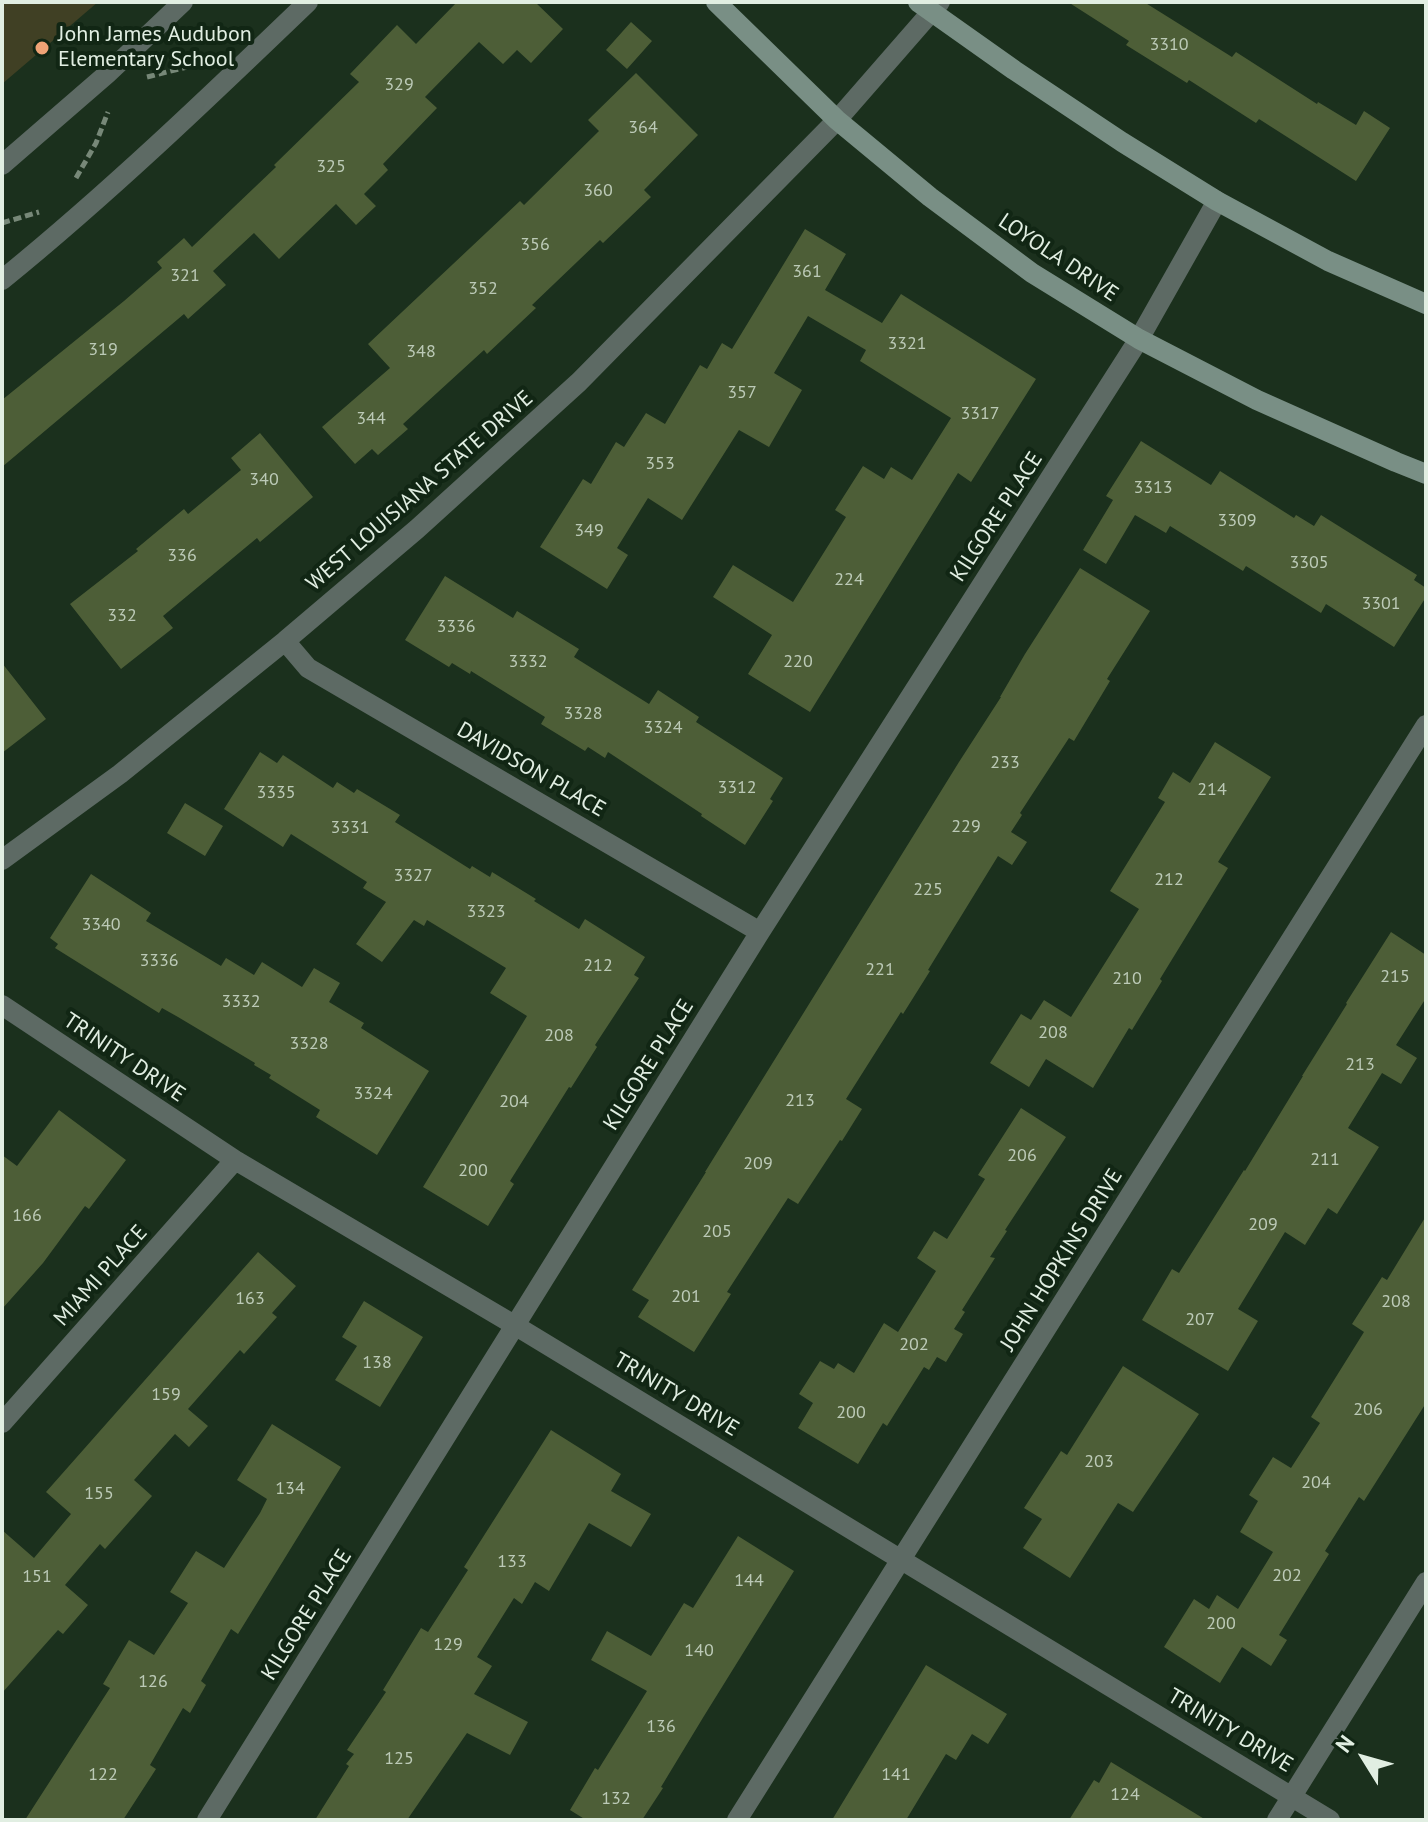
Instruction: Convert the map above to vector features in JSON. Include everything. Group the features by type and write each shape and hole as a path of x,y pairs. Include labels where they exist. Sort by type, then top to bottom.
{"main road":[{"name":"LOYOLA DRIVE","path":"716,2 837,120 930,197 1032,273 1139,339 1257,400 1426,474"},
{"path":"928,4 1014,70 1217,201 1328,261 1426,304"}],"street":[{"path":"2,165 107,74 183,2"},
{"path":"2,280 165,137 308,2"},
{"name":"WEST LOUISIANA STATE DRIVE","path":"2,860 120,774 285,641 417,529 579,382 837,120 928,4"},
{"name":"KILGORE PLACE","path":"207,1820 760,932 1139,339 1217,201"},
{"name":"DAVIDSON PLACE","path":"285,641 308,668 760,932"},
{"name":"JOHN HOPKINS DRIVE","path":"737,1820 1426,725"},
{"name":"TRINITY DRIVE","path":"2,1005 235,1160 516,1326 1330,1820"},
{"name":"MIAMI PLACE","path":"2,1423 235,1160"},
{"path":"1277,1820 1426,1582"}],"path":[{"path":"137,83 149,75 187,67 208,58"},
{"path":"73,183 116,102"},
{"path":"2,223 42,211"}],"shaded area":[{"path":"2,2 98,2 2,84"}],"building":[{"path":"457,2 535,2 563,29 531,63 517,50 503,64 479,42 425,97 437,108 383,164 388,170 364,194 376,206 356,225 336,204 279,259 254,233 213,271 226,285 188,319 184,314 2,467 2,400 162,268 157,262 184,238 192,247 359,82 350,74 397,25 416,44"},
{"path":"1068,2 1144,2 1232,57 1236,52 1356,125 1364,111 1390,128 1356,181 1259,119 1256,123 1189,80 1187,83 1126,45 1129,41"},
{"path":"631,22 652,41 627,69 606,50"},
{"path":"636,73 698,135 644,190 651,197 603,243 600,240 532,305 536,308 487,354 484,350 403,424 408,429 378,455 372,449 355,464 322,427 390,368 368,344 520,201 524,205 599,131 588,120"},
{"path":"805,229 846,254 825,290 882,323 901,294 1036,379 971,482 958,473 810,712 748,674 772,635 713,597 733,565 793,602 846,517 835,510 863,466 884,479 891,467 912,480 951,418 860,361 866,350 808,316 774,373 802,390 769,447 739,430 682,520 648,498 617,548 628,555 607,589 540,547 583,479 591,484 616,442 624,447 646,413 665,424 700,365 707,369 722,343 732,349"},
{"path":"260,433 313,497 260,542 257,538 163,616 173,628 121,669 70,604 138,551 136,549 184,509 188,514 241,470 231,458"},
{"path":"1141,441 1211,485 1220,471 1294,518 1296,515 1314,526 1321,515 1417,575 1414,580 1426,588 1426,597 1394,647 1326,604 1321,613 1246,566 1243,571 1170,526 1166,533 1135,515 1106,564 1083,550 1113,500 1106,496"},
{"path":"1080,568 1150,611 1107,679 1110,681 1074,741 1069,738 1020,813 1022,815 1011,832 1027,842 1012,865 998,856 930,971 846,1099 862,1109 798,1204 788,1198 727,1292 731,1294 694,1352 638,1317 649,1300 632,1290"},
{"path":"445,576 513,618 517,611 579,649 574,657 649,704 658,690 699,717 696,722 783,778 770,799 773,801 745,845 608,752 605,758 588,747 585,751 541,724 545,717 471,671 470,674 452,663 449,667 405,640"},
{"path":"2,663 46,719 2,753"},
{"path":"1215,742 1271,777 1218,862 1228,868 1132,1030 1129,1028 1093,1088 1046,1059 1029,1087 990,1063 1021,1014 1031,1020 1044,1000 1071,1017 1139,909 1110,891 1165,802 1158,798 1173,772 1190,783"},
{"path":"260,752 277,763 283,755 333,788 337,782 354,793 357,789 400,815 395,822 470,869 472,866 490,877 492,872 579,929 585,919 645,957 634,975 639,978 510,1181 514,1184 488,1226 423,1187 527,1016 490,993 506,968 427,920 424,926 414,920 382,962 356,944 386,902 363,888 367,882 291,834 283,847 224,809"},
{"path":"185,803 223,826 205,856 167,833"},
{"path":"91,874 151,913 146,921 221,966 226,958 254,975 262,962 302,987 314,968 340,983 329,1002 364,1023 361,1028 429,1071 377,1155 316,1117 320,1110 269,1078 271,1075 255,1063 162,1008 159,1013 55,948 58,944 50,938"},
{"path":"1391,932 1426,955 1426,998 1396,1045 1417,1058 1401,1084 1382,1073 1348,1128 1379,1147 1337,1214 1328,1208 1305,1245 1285,1232 1238,1309 1258,1321 1228,1371 1142,1320 1172,1269 1179,1273 1245,1171"},
{"path":"1021,1108 1066,1137 990,1257 995,1258 962,1310 965,1312 954,1329 963,1334 946,1362 937,1357 929,1370 924,1367 887,1426 883,1423 858,1464 798,1428 813,1403 799,1394 820,1361 834,1369 838,1363 854,1373 884,1323 898,1332 936,1271 917,1258 934,1231 947,1239 985,1179 978,1175"},
{"path":"59,1110 126,1160 89,1209 85,1206 43,1263 2,1309 2,1155 17,1166"},
{"path":"1426,1216 1426,1403 1364,1501 1359,1497 1325,1551 1329,1554 1279,1635 1287,1640 1271,1666 1242,1647 1220,1683 1164,1647 1194,1599 1209,1609 1217,1595 1238,1609 1273,1552 1240,1532 1258,1501 1249,1495 1273,1457 1291,1468 1320,1423 1311,1417 1364,1332 1352,1324 1382,1277 1387,1280"},
{"path":"258,1252 296,1286 272,1313 277,1317 244,1354 240,1350 188,1409 208,1426 189,1447 175,1434 134,1480 152,1496 105,1549 100,1544 65,1585 88,1605 63,1634 58,1630 2,1693 2,1530 34,1558 71,1514 46,1492"},
{"path":"364,1301 423,1337 380,1407 335,1380 357,1346 342,1337"},
{"path":"1123,1366 1199,1414 1133,1512 1118,1503 1070,1578 1023,1548 1042,1519 1024,1508 1061,1451 1067,1455"},
{"path":"272,1424 341,1467 238,1634 231,1629 201,1681 206,1685 190,1713 183,1708 150,1765 156,1769 123,1820 25,1820 110,1688 103,1684 129,1640 154,1655 188,1603 170,1592 196,1551 224,1568 260,1513 267,1499 237,1480"},
{"path":"551,1430 621,1474 611,1491 651,1514 631,1547 589,1523 549,1591 535,1582 522,1604 514,1598 477,1657 492,1666 474,1694 528,1722 510,1755 467,1733 407,1820 315,1820 349,1766 346,1764 354,1754 347,1750 386,1692 383,1690 421,1628 428,1632 468,1570 464,1567"},
{"path":"738,1536 794,1571 642,1820 586,1820 570,1810 647,1691 591,1660 607,1631 651,1656 684,1603 693,1608"},
{"path":"926,1665 1007,1714 988,1744 972,1734 956,1760 946,1754 906,1820 832,1820"},
{"path":"1111,1762 1206,1820 1069,1820 1094,1780 1099,1783"}],"place":[{"name":"John James Audubon Elementary School","path":"42,48"}]}
